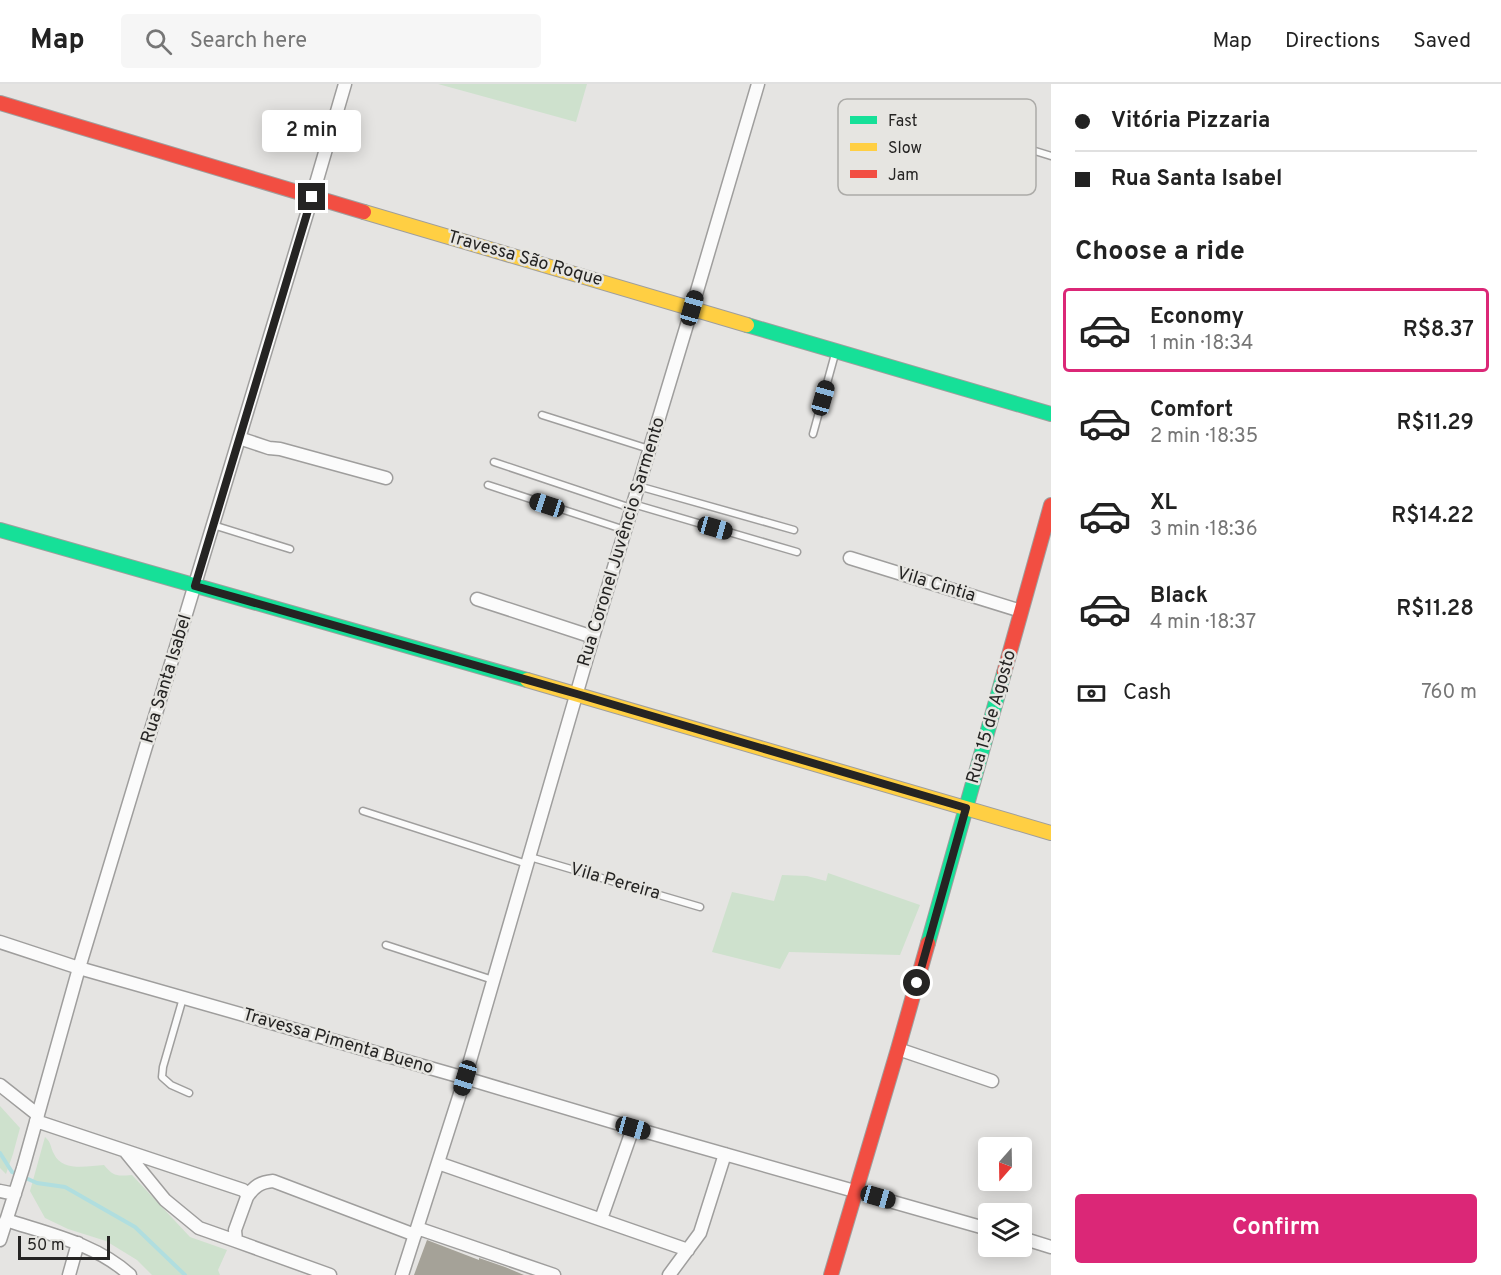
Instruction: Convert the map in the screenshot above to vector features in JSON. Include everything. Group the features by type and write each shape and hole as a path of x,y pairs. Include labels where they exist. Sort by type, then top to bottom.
{"main road":[{"name":"Travessa São Roque","path":"0,103 1051,414"},
{"name":"Rua 15 de Agosto","path":"831,1275 898,1049 1051,505"},
{"path":"0,530 577,694 1051,833"}],"street":[{"name":"Rua Santa Isabel","path":"0,1240 17,1189 79,968 345,84"},
{"name":"Rua Coronel Juvêncio Sarmento","path":"402,1275 465,1078 593,637 758,84"},
{"path":"239,438 386,478"},
{"name":"Vila Cintia","path":"850,558 1021,611"},
{"path":"477,599 593,637"},
{"name":"Travessa Pimenta Bueno","path":"0,942 79,968 978,1226"},
{"path":"898,1049 992,1081"},
{"path":"0,1085 37,1118 237,1188 246,1193 248,1197"},
{"path":"601,1220 633,1128"},
{"path":"124,1150 165,1200 199,1228 330,1275"},
{"path":"669,1275 700,1233 725,1154"},
{"path":"438,1163 688,1250"},
{"path":"236,1241 235,1230 251,1191 261,1182 273,1180 416,1231 554,1275"},
{"path":"0,1191 17,1189"},
{"path":"6,1220 78,1243 111,1260 125,1273"},
{"path":"1032,1241 1051,1247"},
{"path":"69,1275 78,1243"}],"lane":[{"path":"1036,151 1051,156"},
{"path":"813,434 836,351"},
{"path":"542,415 650,449"},
{"path":"494,462 632,506 796,552"},
{"path":"488,485 625,531"},
{"path":"638,486 794,530"},
{"path":"213,525 290,549"},
{"name":"Vila Pereira","path":"363,811 529,861 700,907"},
{"path":"386,945 494,980"},
{"path":"183,998 162,1077 171,1085 189,1093"}],"green space":[{"path":"438,84 587,84 576,122"},
{"path":"828,873 920,905 900,955 789,952 780,969 712,952 732,892 774,901 782,875 807,876 826,881"},
{"path":"0,1106 20,1128 6,1174 0,1168"},
{"path":"45,1137 58,1160 69,1166 104,1165 116,1175 132,1175 190,1237 227,1250 218,1270 220,1275 152,1275 137,1260 106,1241 68,1229 45,1218 30,1191"}],"building":[{"path":"427,1240 479,1260 479,1258 524,1275 414,1275"}],"waterway":[{"path":"0,1153 12,1172 37,1183 65,1187 135,1227 185,1275"}],"traffic: fast":[{"path":"747,325 1051,414"},
{"path":"0,530 527,680"},
{"path":"928,943 1004,673"}],"traffic: slow":[{"path":"364,212 747,325"},
{"path":"527,680 1051,833"}],"traffic: jam":[{"path":"0,103 364,212"},
{"path":"1004,673 1051,505"},
{"path":"831,1275 928,943"}],"route":[{"path":"312,197 195,586 577,694 966,808 917,983"}]}
